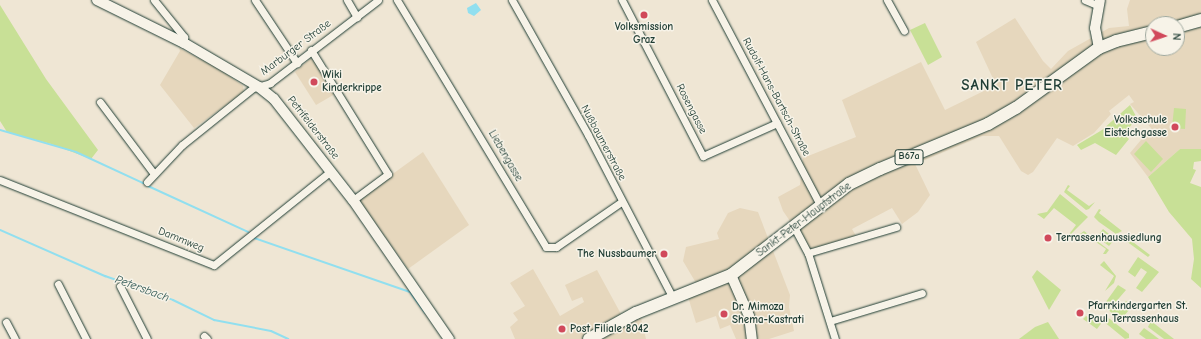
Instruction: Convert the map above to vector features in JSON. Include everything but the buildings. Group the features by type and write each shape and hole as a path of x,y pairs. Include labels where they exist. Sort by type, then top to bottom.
{"main road":[{"name":"Petrifelderstraße","path":"97,0 184,43 259,87 274,99 353,200 449,339"},
{"path":"1099,48 1095,28 1100,3"},
{"path":"1185,25 1201,20"},
{"name":"B67a","path":"1099,48 1116,41 1145,34"},
{"name":"Sankt-Peter-Hauptstraße","path":"589,339 636,313 731,275 794,228 820,205 849,184 880,168 1006,114 1099,48"},
{"path":"731,275 749,316 752,339"}],"street":[{"path":"154,0 184,37 184,43"},
{"path":"255,0 297,63"},
{"path":"347,0 357,17"},
{"name":"Marburger Straße","path":"146,182 182,145 253,88 270,83 378,0"},
{"name":"Liebengasse","path":"397,0 546,247 556,247 621,202"},
{"name":"Nußbaumerstraße","path":"512,0 588,135 621,202 673,298"},
{"name":"Rosengasse","path":"622,0 702,156 777,123"},
{"name":"Rudolf-Hans-Bartsch-Straße","path":"712,0 820,205"},
{"path":"887,0 904,31"},
{"path":"1085,0 1100,3"},
{"path":"311,50 388,174 353,200"},
{"path":"100,102 154,174"},
{"name":"Dammweg","path":"0,180 214,265 331,171"},
{"path":"808,253 896,227"},
{"path":"794,228 808,253 835,339"},
{"path":"58,284 86,339"},
{"path":"120,286 147,339"},
{"path":"830,321 922,293"},
{"path":"6,322 15,339"}],"shaded area":[{"path":"1130,0 1201,0 1201,149 1180,149 1148,177 1130,153 1151,128 1130,104 1134,102 1129,95 1109,111 1111,114 1094,133 1073,146 1057,138 1033,172 1028,175 1021,171 999,136 982,136 915,164 930,195 918,212 902,224 892,208 852,229 856,236 810,250 783,211 778,197 800,185 803,158 856,137 842,100 921,62 945,110 996,85 976,42 1015,18 1043,61 1051,69 1068,51 1109,28 1129,26 1127,9"},
{"path":"179,48 221,70 243,86 244,92 194,128 160,85 180,51"},
{"name":"Wiki Kinderkrippe","path":"310,59 313,59 335,94 316,105 295,72"},
{"path":"423,152 469,225 408,269 358,199"},
{"path":"740,208 758,212 790,295 789,307 794,331 769,339 736,339 730,325 720,329 716,316 696,323 685,287 696,283 683,261 686,247 719,239 717,233 728,213"},
{"path":"533,269 560,316 584,302 582,297 572,301 565,285 597,270 621,314 634,308 641,318 646,339 515,339 510,327 518,320 513,313 525,306 510,283"}],"green space":[{"path":"0,5 46,79 98,150 91,159 51,144 7,132 0,121"},
{"path":"925,23 942,57 928,65 910,30"},
{"path":"1130,105 1137,118 1124,134 1129,139 1116,155 1095,143 1081,150 1077,145 1102,130"},
{"path":"1174,108 1186,109 1185,129 1172,128"},
{"path":"1146,141 1163,159 1151,172 1134,154"},
{"path":"1180,149 1201,149 1201,161 1194,162 1193,169 1196,170 1190,183 1201,187 1201,288 1191,279 1194,259 1192,239 1169,212 1148,177"},
{"path":"1068,185 1070,186 1067,190 1089,206 1095,202 1089,209 1086,210 1064,192"},
{"path":"1060,194 1088,217 1072,233 1071,239 1067,237 1076,225 1054,208 1044,219 1037,214 1047,212"},
{"path":"1099,209 1101,210 1099,213 1122,231 1116,234 1099,222 1094,217"},
{"path":"1103,229 1115,239 1109,246 1097,237"},
{"path":"1084,231 1109,250 1106,254 1103,254 1106,249 1083,233 1077,241 1072,240"},
{"path":"1130,233 1129,239 1150,255 1148,257 1126,241"},
{"path":"1138,257 1159,272 1142,292 1136,288 1147,272 1141,268 1135,277 1128,272"},
{"path":"1104,261 1116,276 1114,283 1105,291 1114,276 1100,265"},
{"path":"1037,270 1061,290 1049,310 1032,277"},
{"path":"1118,285 1126,290 1114,304 1120,309 1126,301 1132,306 1121,320 1103,306"},
{"path":"1086,316 1095,321 1106,316 1129,334 1129,338 1125,339 1103,321 1097,329 1083,319"},
{"path":"1151,321 1174,339 1164,339 1148,327"},
{"path":"1048,322 1059,339 1019,339 1035,327"},
{"path":"1144,328 1159,339 1146,339 1139,334"}],"water":[{"path":"476,3 481,10 474,16 468,13 467,8"}],"waterway":[{"path":"0,130 76,152 143,183"},
{"path":"148,186 248,232"},
{"name":"Petersbach","path":"0,230 105,276 173,300 214,320 271,331 288,339"},
{"path":"254,238 410,292 425,313"}],"place":[{"name":"Volksmission Graz","path":"644,15"},
{"name":"Wiki Kinderkrippe","path":"314,82"},
{"name":"Volksschule Eisteichgasse","path":"1175,127"},
{"name":"Terrassenhaussiedlung","path":"1048,238"},
{"name":"The Nussbaumer","path":"664,254"},
{"name":"Pfarrkindergarten St. Paul Terrassenhaus","path":"1080,313"},
{"name":"Dr. Mimoza Shema-Kastrati","path":"724,314"},
{"name":"Post Filiale 8042","path":"562,329"}],"district":[{"name":"SANKT PETER","path":"1012,86"}]}
